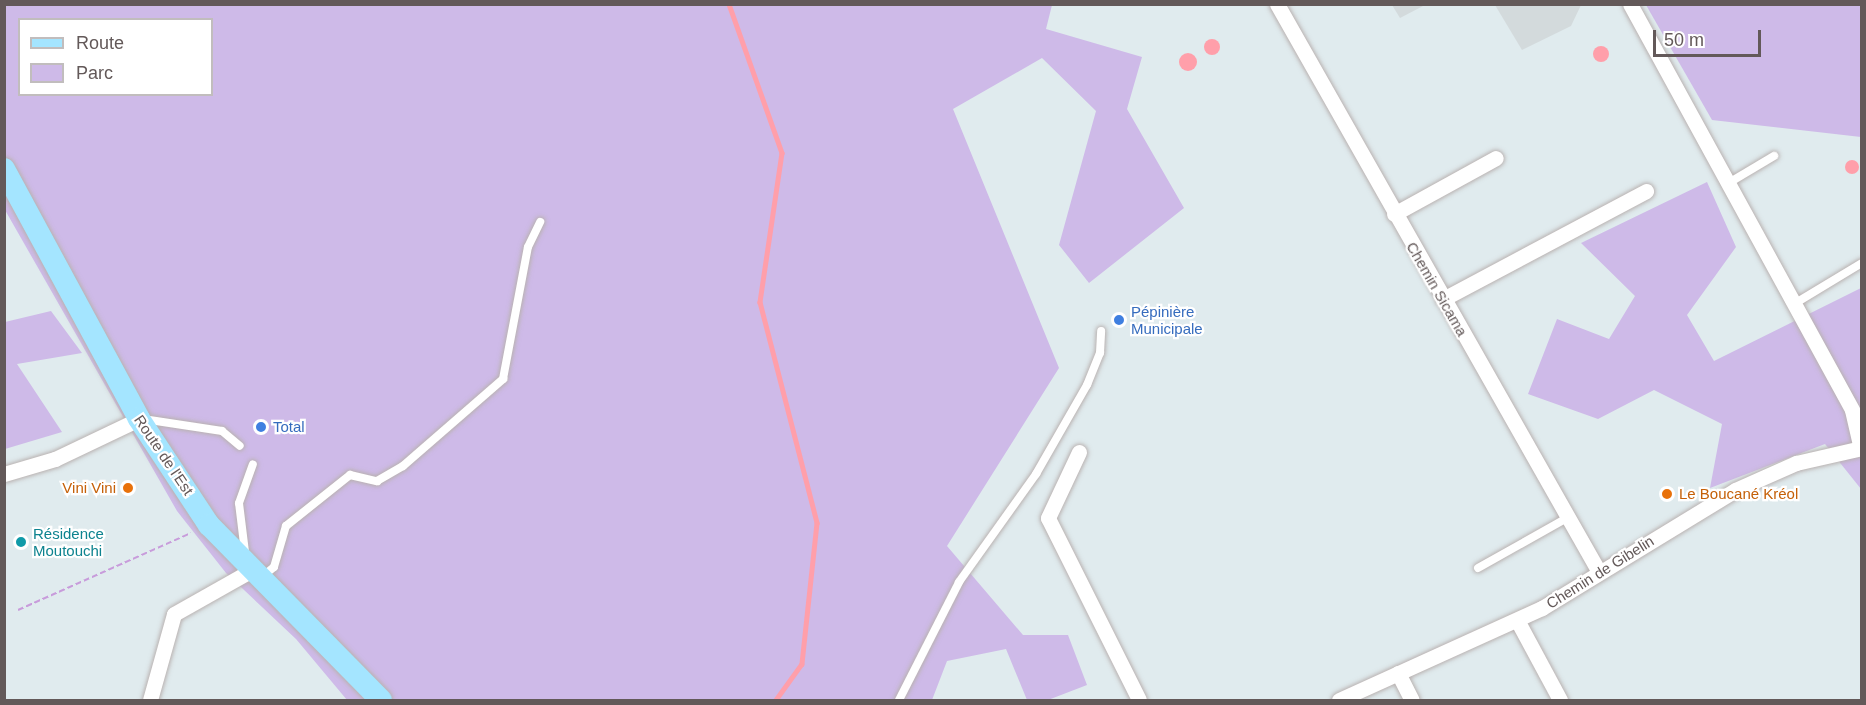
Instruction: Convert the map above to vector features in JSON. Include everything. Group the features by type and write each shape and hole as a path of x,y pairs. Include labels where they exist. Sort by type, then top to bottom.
{"main road":[{"name":"Route de l'Est","path":"4,169 139,419 208,525 381,700"}],"street":[{"name":"Chemin Sicama","path":"1277,4 1599,572"},
{"path":"1630,4 1725,184 1852,410 1861,448"},
{"path":"1394,214 1496,158"},
{"path":"1443,299 1646,191"},
{"path":"4,474 55,459 139,419"},
{"name":"Chemin de Gibelin","path":"1339,700 1517,620 1735,490 1796,463 1861,448"},
{"path":"1079,452 1048,518 1139,700"},
{"path":"150,700 174,614 255,574"},
{"path":"1517,620 1560,700"},
{"path":"1398,673 1412,700"}],"lane":[{"path":"1725,184 1774,156"},
{"path":"252,464 239,513 239,533 255,574 274,567 286,525 350,476 377,481 403,466 504,379 528,247 540,222"},
{"path":"1792,305 1862,263"},
{"path":"899,700 959,582 1036,474 1087,385 1100,353 1101,331"},
{"path":"139,419 222,431 240,446"},
{"path":"1478,568 1567,518"}],"path":[{"path":"18,610 208,525"}],"shaded area":[{"path":"1392,5 1425,5 1400,18"},
{"path":"1495,5 1581,5 1571,26 1522,50"},
{"path":"1209,39 1215,39 1220,47 1218,53 1209,55 1204,50 1204,44"},
{"path":"1601,46 1609,54 1601,62 1593,54"},
{"path":"1188,53 1194,56 1197,62 1194,68 1188,71 1182,68 1179,62 1182,56"},
{"path":"1852,160 1857,162 1859,167 1857,172 1852,174 1847,172 1845,167 1847,162"}],"green space":[{"path":"5,5 1052,5 1046,29 1142,57 1127,109 1184,208 1089,283 1059,245 1096,111 1042,58 953,109 1059,368 947,546 1023,635 1068,635 1087,685 1048,700 1027,700 1006,649 947,661 932,700 347,700 296,639 226,573 177,511 5,210"},
{"path":"1646,5 1861,5 1861,137 1712,120"},
{"path":"1707,182 1736,247 1687,315 1714,361 1861,288 1861,489 1825,444 1710,488 1722,424 1654,390 1598,419 1528,394 1557,319 1609,339 1635,296 1581,243"},
{"path":"51,311 82,353 17,364 62,432 5,449 5,322"}],"waterway":[{"path":"729,4 782,153 760,302 817,523 802,664 776,700"}],"place":[{"name":"Pépinière Municipale","path":"1119,320"},
{"name":"Total","path":"261,427"},
{"name":"Vini Vini","path":"128,488"},
{"name":"Le Boucané Kréol","path":"1667,494"},
{"name":"Résidence Moutouchi","path":"21,542"}]}
